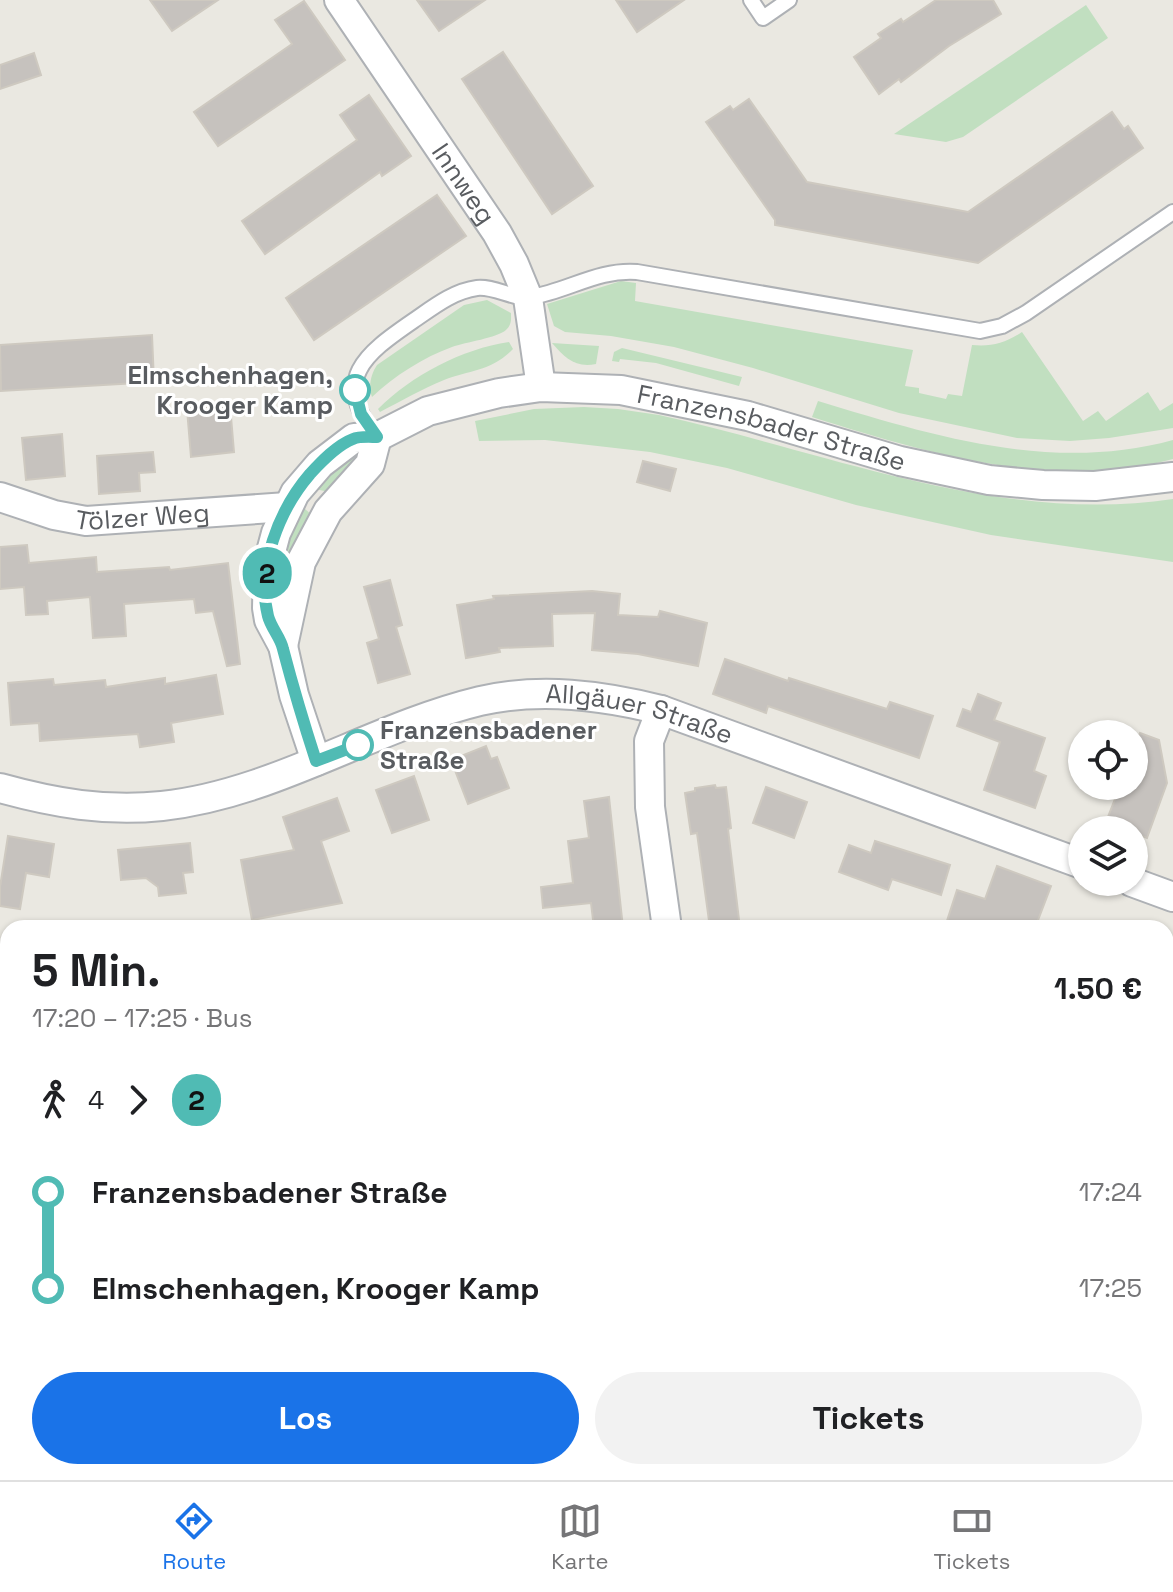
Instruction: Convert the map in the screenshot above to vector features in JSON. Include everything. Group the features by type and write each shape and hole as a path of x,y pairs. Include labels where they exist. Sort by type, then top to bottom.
{"street":[{"name":"Innweg","path":"339,0 497,233 514,264 528,298 541,387"},
{"name":"Franzensbader Straße","path":"283,646 301,562 306,503 320,464 354,438 377,437 428,411 499,393 541,387 621,390 748,416 900,461 989,480 1095,486 1173,477"},
{"name":"Franzensbader Straße","path":"316,761 294,695 283,646 269,620 266,587 276,533 306,503 370,464 377,437"},
{"name":"Tölzer Weg","path":"0,497 54,515 86,521 306,503"},
{"name":"Allgäuer Straße","path":"0,788 67,804 103,808 163,806 226,794 482,701 555,693 613,697 661,710 1068,859"},
{"path":"661,710 649,741 650,807 666,920"},
{"path":"1148,888 1173,897"}],"lane":[{"path":"751,0 763,18 789,0"},
{"path":"377,437 361,414 355,390 357,374 365,358 379,345 457,293 490,288 528,298 600,274 637,272 980,331 1002,326 1026,313 1173,212"}],"green space":[{"path":"1086,5 1108,38 963,137 946,142 894,134"},
{"path":"621,281 636,283 635,301 913,350 905,386 919,388 919,393 946,399 948,394 962,396 972,345 998,343 1022,332 1083,421 1098,411 1106,421 1148,392 1160,411 1173,403 1173,428 1070,441 1017,438 899,413 674,347 565,332 554,326 547,304"},
{"path":"487,300 511,313 506,330 431,356 372,397 371,380 377,365 464,305"},
{"path":"509,342 513,349 497,362 436,384 380,412 378,409 406,385 439,365 491,345"},
{"path":"552,343 599,346 596,364 582,365 571,361"},
{"path":"622,348 742,377 739,386 656,363 612,361 614,352"},
{"path":"818,401 949,437 1038,451 1083,453 1128,449 1173,440 1173,459 1128,468 1082,471 1036,470 991,464 945,455 812,417"},
{"path":"584,407 659,415 914,481 978,494 1043,502 1108,504 1173,499 1173,562 991,535 856,505 727,468 650,452 545,440 479,441 475,421 534,409"},
{"path":"372,441 329,492 315,489 313,482"},
{"path":"299,508 313,516 284,610 277,562"}],"building":[{"path":"150,0 218,0 172,31"},
{"path":"417,0 485,0 439,31"},
{"path":"616,0 684,0 637,32"},
{"path":"936,0 993,0 1001,14 879,94 854,57 881,38 878,34"},
{"path":"304,1 345,60 218,146 194,112 292,44 275,20"},
{"path":"503,52 593,186 552,214 462,79"},
{"path":"34,53 41,75 0,89 0,65"},
{"path":"369,95 411,156 382,176 380,172 265,254 242,221 357,140 340,115"},
{"path":"749,99 807,182 968,212 1112,112 1124,129 1128,126 1143,148 978,263 775,225 775,220 706,122 730,106 733,110"},
{"path":"437,195 466,236 314,340 286,298"},
{"path":"152,335 154,382 1,391 0,345"},
{"path":"230,405 234,452 191,457 187,409"},
{"path":"62,434 65,476 26,480 22,438"},
{"path":"153,452 155,472 139,473 140,491 99,494 97,456"},
{"path":"643,461 676,469 670,491 637,482"},
{"path":"27,545 29,563 96,557 97,572 169,567 170,570 228,563 240,664 227,666 213,611 196,613 194,599 124,604 126,636 93,638 90,597 47,601 48,614 26,615 24,587 0,589 0,547"},
{"path":"390,580 402,625 396,627 410,674 378,683 367,643 379,639 364,587"},
{"path":"592,591 620,594 618,615 658,617 660,611 707,623 698,666 638,654 592,650 595,613 552,614 553,646 499,648 500,652 466,658 457,605 494,599 493,596"},
{"path":"725,659 788,681 789,678 887,709 890,702 933,716 919,758 768,706 766,713 713,694"},
{"path":"216,675 223,714 171,723 174,742 140,747 138,734 40,741 39,723 11,725 8,683 53,679 54,685 105,680 106,687 165,678 165,684"},
{"path":"978,694 1001,703 994,720 1045,738 1034,771 1046,776 1035,808 984,790 1000,742 957,726 963,709 971,712"},
{"path":"1148,736 1159,740 1167,783 1148,835 1148,816 1108,816 1115,800 1148,800"},
{"path":"486,746 491,759 497,757 509,788 468,804 451,760"},
{"path":"414,776 429,820 392,833 376,790"},
{"path":"726,787 739,920 709,920 697,833 691,834 685,793 695,791 695,788"},
{"path":"766,787 807,802 794,838 753,823"},
{"path":"609,797 622,920 593,920 591,903 543,908 541,887 573,883 568,841 589,838 584,801"},
{"path":"337,798 349,831 321,841 342,903 252,920 241,860 294,850 283,817"},
{"path":"8,836 54,844 49,877 26,873 20,909 0,906"},
{"path":"875,841 950,865 941,895 892,879 888,890 839,872 849,845 871,853"},
{"path":"190,843 193,872 183,873 186,893 159,896 158,887 146,878 121,880 118,850"},
{"path":"997,866 1051,886 1038,920 947,920 957,890 985,899"}],"bus line":[{"name":"2","path":"355,390 361,414 377,437 354,438 320,464 295,493 276,533 268,563 266,587 269,620 283,646 294,695 316,761 358,745"}],"place":[{"name":"Elmschenhagen, Krooger Kamp","path":"355,390"},
{"name":"Franzensbadener Straße","path":"358,745"}]}
